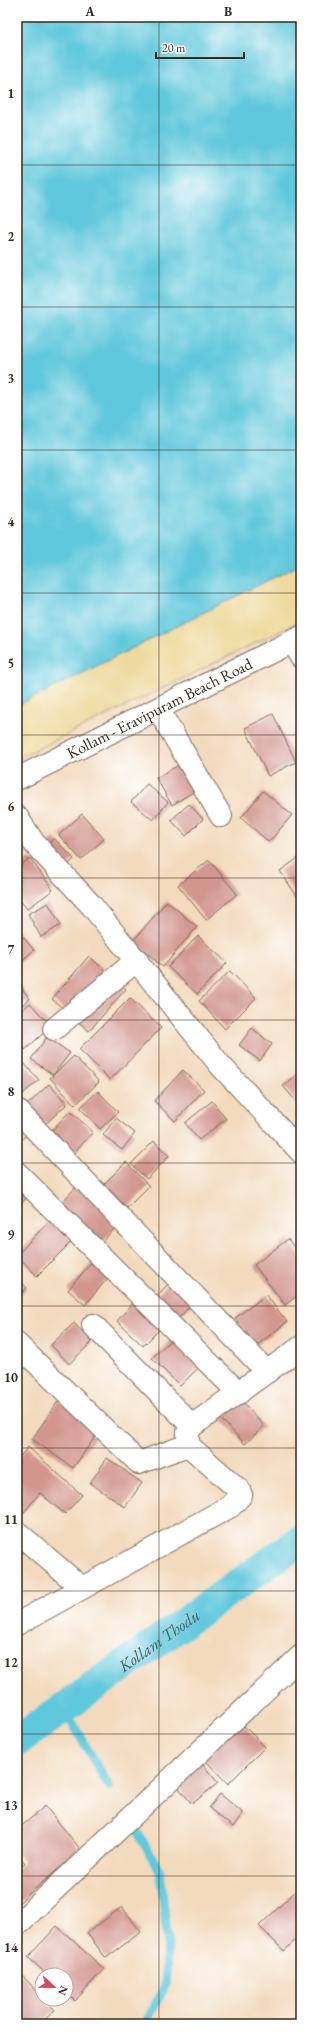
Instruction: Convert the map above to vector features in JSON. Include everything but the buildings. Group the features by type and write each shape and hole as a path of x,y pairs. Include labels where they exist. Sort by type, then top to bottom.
{"street":[{"name":"Kollam - Eravipuram Beach Road","path":"17,779 158,709 298,645"},
{"path":"158,709 221,816"},
{"path":"17,817 34,843 92,906 221,1066 301,1152"},
{"path":"54,1029 137,960"},
{"path":"17,1110 267,1372"},
{"path":"17,1173 239,1393"},
{"path":"17,1624 231,1506 241,1495 239,1490 93,1325"},
{"path":"17,1344 139,1463 190,1435 239,1393 301,1347"},
{"path":"17,1532 82,1588"},
{"path":"17,1925 301,1656"}],"sand":[{"path":"301,462 301,621 17,759 17,674"}],"water":[{"path":"17,17 301,17 301,564 17,706"}],"waterway":[{"name":"Kollam Thodu","path":"17,1741 301,1540"},
{"path":"63,1707 109,1786"},
{"path":"137,1832 160,1871 168,1944 165,1986 145,2024"}]}
